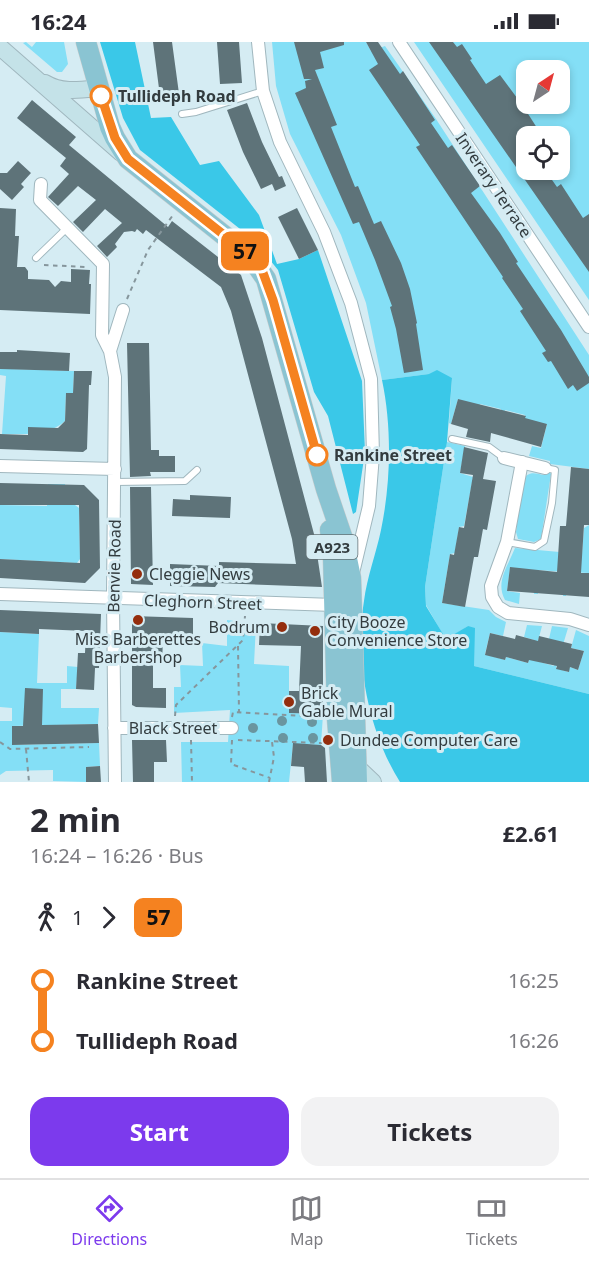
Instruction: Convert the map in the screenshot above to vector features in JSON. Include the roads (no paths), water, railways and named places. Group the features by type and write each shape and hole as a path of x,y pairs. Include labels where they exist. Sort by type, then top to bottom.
{"main road":[{"name":"A923","path":"86,42 98,88 115,138 128,159 243,250 262,270 270,289 326,489 343,539 351,578 348,778"},
{"name":"A923","path":"326,489 333,556 337,719 348,778"}],"street":[{"path":"258,42 263,91 280,142 324,232 351,303 371,379 373,455 369,506 351,578 334,605"},
{"name":"Inverary Terrace","path":"399,42 589,327"},
{"path":"0,47 128,159"},
{"path":"34,77 50,86 62,89 98,88"},
{"path":"41,184 40,200 67,228"},
{"name":"Benvie Road","path":"67,228 103,264 102,335 110,351 115,377 113,599 116,782"},
{"name":"Benvie Road","path":"110,351 123,310"},
{"path":"504,458 544,468"},
{"path":"522,462 507,542 491,586 492,597 498,607 508,613 570,619 589,625"},
{"path":"0,466 115,476"},
{"name":"Cleghorn Street","path":"0,594 334,605"},
{"name":"Black Street","path":"114,728 191,728 232,734"},
{"path":"348,778 373,782"}],"lane":[{"path":"182,114 196,112 263,91"},
{"path":"36,258 67,228"},
{"path":"452,439 489,447 504,458"},
{"path":"507,542 535,547 544,541 552,503 555,470 544,468"},
{"path":"115,476 185,481 197,470"}],"place":[{"name":"Tullideph Road","path":"101,96"},
{"name":"Rankine Street","path":"317,455"},
{"name":"Cleggie News","path":"137,574"},
{"name":"Miss Barberettes Barbershop","path":"138,620"},
{"name":"Bodrum","path":"282,627"},
{"name":"City Booze Convenience Store","path":"315,631"},
{"name":"Brick Gable Mural","path":"289,702"},
{"name":"Dundee Computer Care","path":"328,740"}]}
